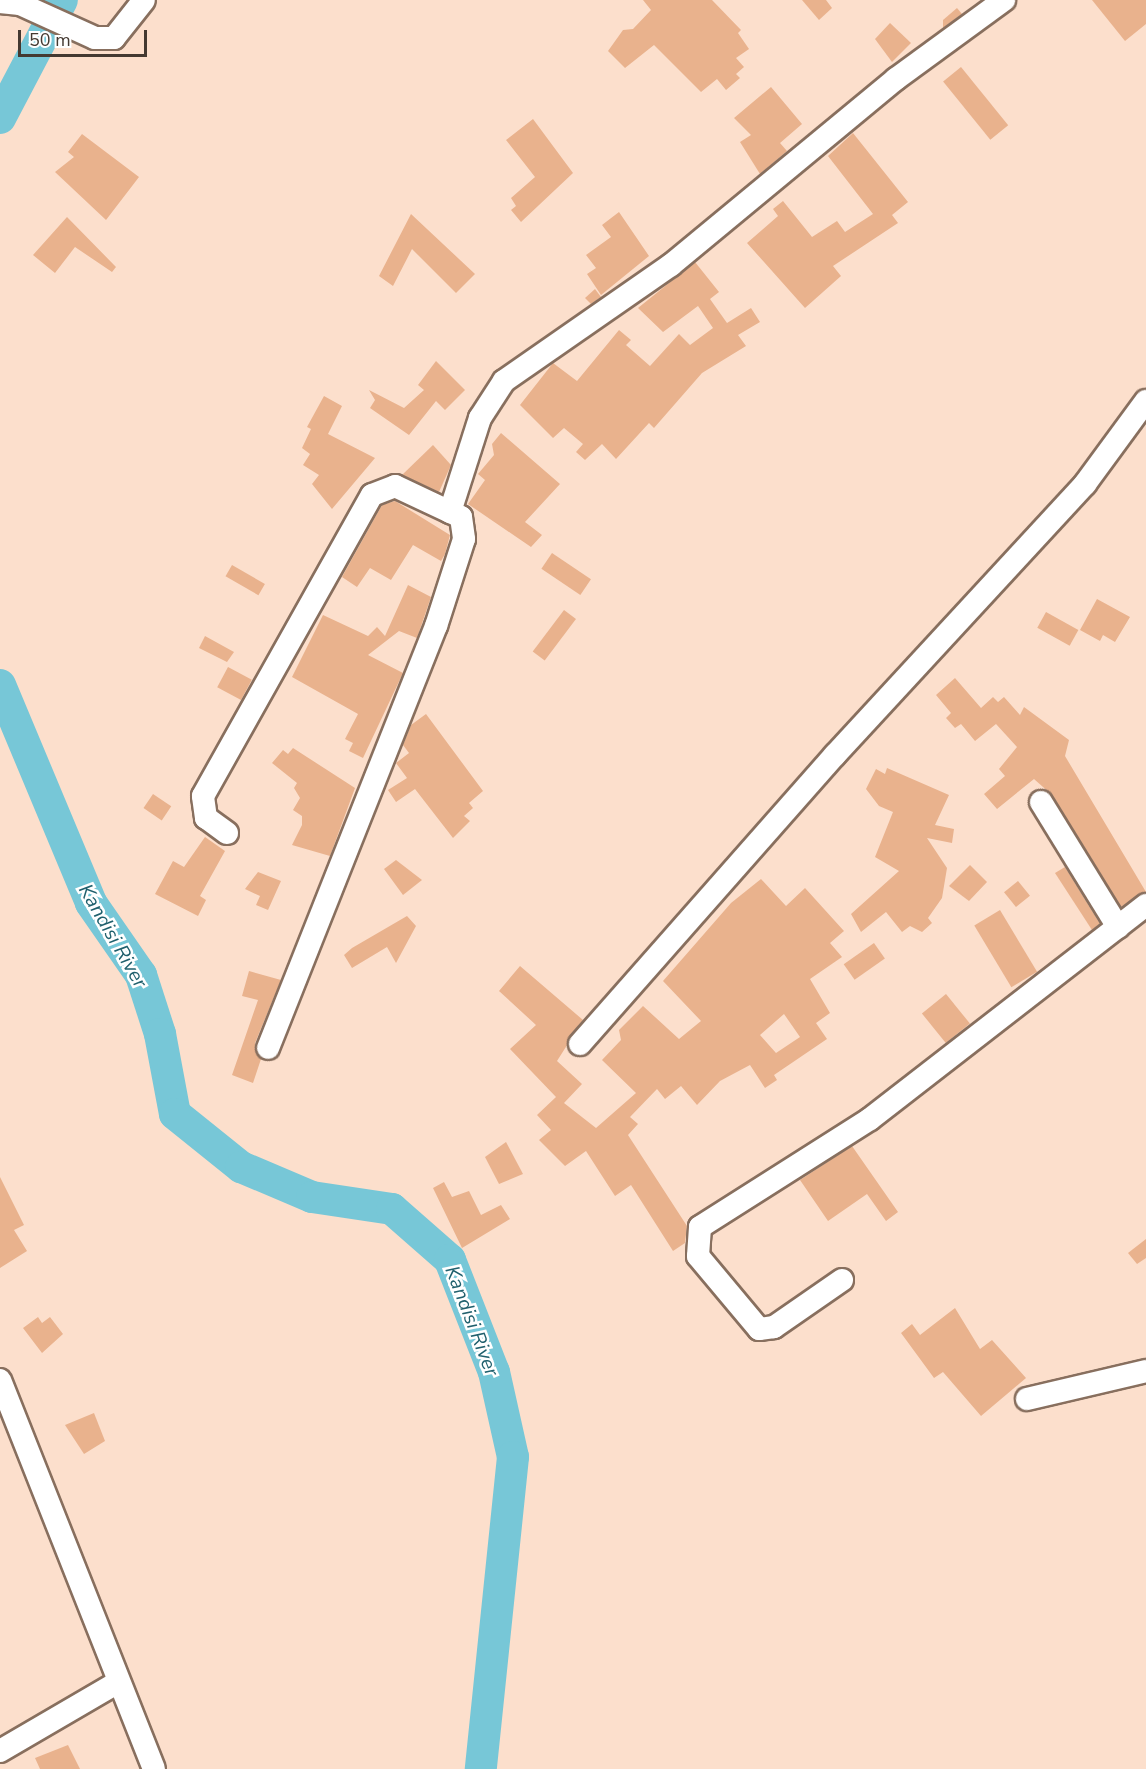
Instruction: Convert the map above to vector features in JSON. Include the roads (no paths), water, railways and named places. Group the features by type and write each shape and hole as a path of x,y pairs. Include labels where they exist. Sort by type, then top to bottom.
{"street":[{"path":"0,2 20,4 95,38 114,38 144,0"},
{"path":"450,512 480,418 504,381 671,265 896,79 1004,0"},
{"path":"580,1044 843,746 1086,484 1146,401"},
{"path":"227,833 206,818 203,796 372,495 395,486 461,517 464,539 436,626 268,1048"},
{"path":"1041,802 1118,927"},
{"path":"842,1280 774,1327 759,1329 698,1256 700,1227 870,1119 1146,906"},
{"path":"1027,1399 1146,1371"},
{"path":"0,1380 154,1769"},
{"path":"0,1751 118,1682"}],"waterway":[{"name":"Kandisi River","path":"0,118 62,0"},
{"name":"Kandisi River","path":"0,685 91,903 141,975 160,1034 175,1114 241,1167 312,1197 392,1209 450,1260 494,1372 513,1457 481,1769"}]}
